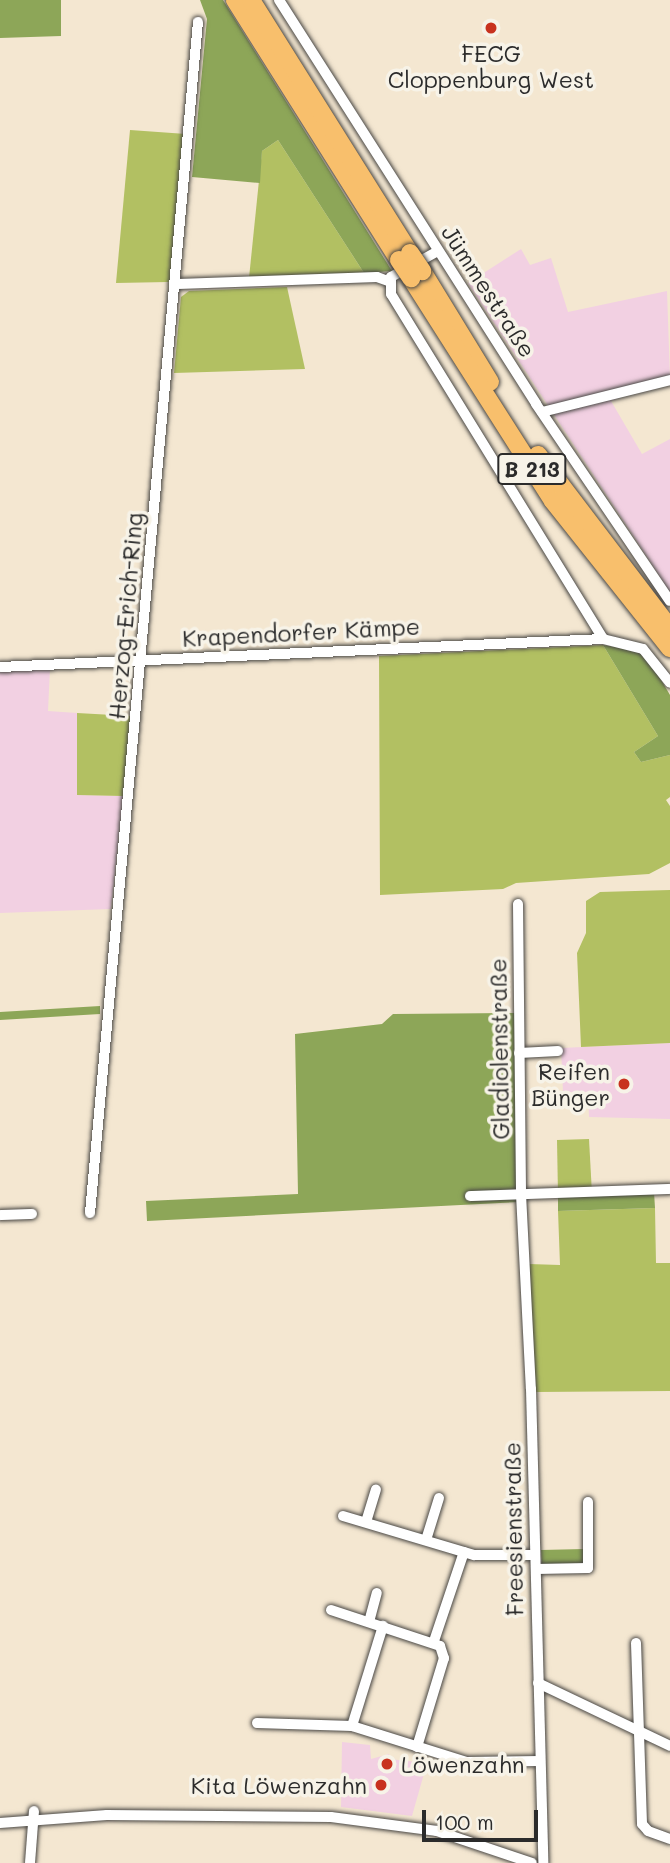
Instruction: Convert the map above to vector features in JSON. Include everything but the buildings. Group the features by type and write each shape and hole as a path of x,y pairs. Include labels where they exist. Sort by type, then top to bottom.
{"highway":[{"name":"B 213","path":"235,0 405,256"},
{"name":"B 213","path":"251,0 553,501 670,648"},
{"name":"B 213","path":"416,275 551,475 667,622"}],"street":[{"name":"Jümmestraße","path":"279,0 541,412 670,601"},
{"name":"Herzog-Erich-Ring","path":"90,1213 178,284 198,22"},
{"path":"178,284 375,277 388,281 438,251"},
{"path":"388,281 391,295 603,639"},
{"path":"541,412 670,380"},
{"name":"Krapendorfer Kämpe","path":"0,667 603,639 643,649 670,683"},
{"name":"Gladiolenstraße","path":"518,905 521,1194"},
{"path":"519,1053 558,1051"},
{"path":"470,1196 670,1189"},
{"name":"Freesienstraße","path":"521,1194 536,1569 543,1863"},
{"path":"0,1215 32,1214"},
{"path":"366,1522 376,1490"},
{"path":"425,1540 439,1499"},
{"path":"536,1569 588,1568 588,1503"},
{"path":"343,1516 464,1552 535,1555"},
{"path":"434,1641 464,1552"},
{"path":"369,1622 377,1593"},
{"path":"331,1610 434,1641 444,1658 417,1747"},
{"path":"352,1726 383,1626"},
{"path":"636,1643 642,1824 648,1831 670,1839"},
{"path":"538,1683 670,1746"},
{"path":"257,1723 352,1726 467,1762 539,1761"},
{"path":"0,1823 34,1816 331,1817 437,1832 532,1863"},
{"path":"30,1863 34,1816"}],"shaded area":[{"path":"521,249 530,265 551,258 568,312 667,291 670,378 611,401 642,454 670,439 670,592 468,283"},
{"path":"50,669 48,711 77,713 77,795 123,796 111,909 0,913 0,672"},
{"name":"Reifen Bünger","path":"670,1043 670,1119 589,1117 588,1092 563,1092 561,1048"},
{"name":"Kita Löwenzahn","path":"342,1742 370,1745 371,1759 389,1754 389,1759 427,1763 412,1816 341,1807"}],"green space":[{"path":"0,0 61,0 61,36 0,38"},
{"path":"200,0 223,0 392,271 364,273 278,140 262,151 260,183 192,177 207,19"},
{"path":"130,130 186,134 174,279 168,282 116,283"},
{"path":"278,140 364,273 249,278 262,151"},
{"path":"287,287 305,369 174,373 181,297 189,291"},
{"path":"603,645 658,736 634,752 641,762 670,755 670,797 666,800 670,806 670,863 649,874 516,883 503,889 380,895 379,656"},
{"path":"603,645 633,650 648,658 670,695 670,755 641,762 634,752 658,736"},
{"path":"77,713 131,716 123,796 77,795"},
{"path":"670,890 670,1043 581,1047 577,953 586,933 586,901 600,892"},
{"path":"100,1006 100,1014 0,1020 0,1012"},
{"path":"516,1013 518,1202 147,1221 146,1201 298,1194 295,1034 382,1024 393,1014"},
{"path":"589,1139 592,1194 558,1195 557,1140"},
{"path":"654,1192 655,1208 558,1211 558,1195"},
{"path":"655,1208 656,1263 670,1263 670,1391 536,1392 529,1264 560,1265 558,1211"},
{"path":"584,1549 584,1566 542,1568 541,1550"}],"place":[{"name":"FECG Cloppenburg West","path":"491,28"},
{"name":"Reifen Bünger","path":"624,1084"},
{"name":"Löwenzahn","path":"387,1764"},
{"name":"Kita Löwenzahn","path":"381,1785"}]}
